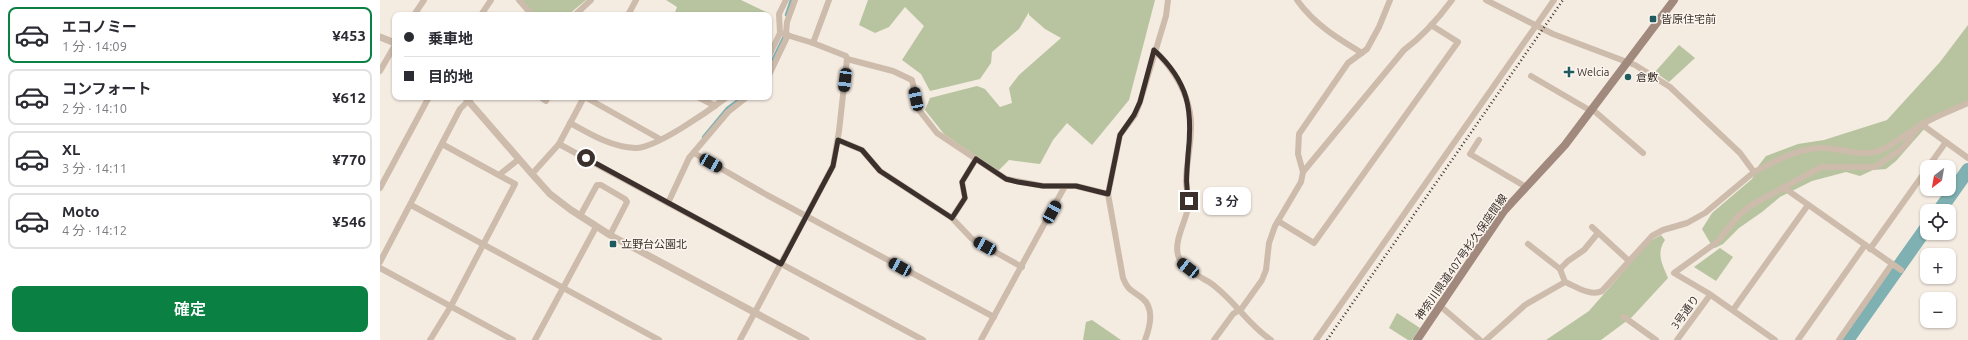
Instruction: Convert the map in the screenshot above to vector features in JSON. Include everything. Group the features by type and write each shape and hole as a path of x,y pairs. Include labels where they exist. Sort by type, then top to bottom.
{"main road":[{"name":"神奈川県道407号杉久保座間線","path":"1417,340 1439,305 1504,211 1565,146 1674,0"}],"street":[{"path":"416,12 424,0"},
{"path":"483,12 491,0"},
{"path":"519,0 529,12"},
{"path":"578,12 590,0"},
{"path":"630,12 636,0"},
{"path":"772,52 784,34 780,14 786,0"},
{"path":"772,67 795,0"},
{"path":"813,43 829,0"},
{"path":"1145,340 1151,323 1148,305 1144,299 1131,292 1126,286 1123,278 1108,194 1120,135 1134,115 1140,102 1154,50 1166,16 1168,0"},
{"path":"1297,0 1317,24 1337,38 1362,52"},
{"path":"1304,172 1298,154 1299,134 1348,63 1367,49 1390,0"},
{"path":"1214,340 1233,314 1246,302 1262,280 1266,270 1269,243 1278,221 1301,182 1304,172 1404,50 1418,40 1452,0"},
{"path":"1486,0 1553,34 1635,65 1670,87 1740,153 1754,172"},
{"path":"1316,340 1554,0"},
{"path":"1278,221 1314,243 1458,42 1431,25"},
{"path":"784,34 813,43 846,56 847,59 893,71 912,80 919,110 937,133 1006,179 1043,186 1076,186 1108,194"},
{"path":"380,37 392,43"},
{"path":"380,71 392,49"},
{"path":"1154,50 1167,62 1174,72 1187,101 1191,120 1186,180 1189,208 1179,240 1178,254 1181,262 1221,292 1259,331 1271,340"},
{"path":"740,340 833,166 838,140 847,59"},
{"path":"1531,76 1591,110 1643,153"},
{"path":"380,188 427,100"},
{"path":"380,262 411,206 410,202 460,109 467,100"},
{"path":"470,100 550,194 580,216 610,235 806,340"},
{"path":"532,174 559,144 582,100"},
{"path":"589,100 660,139"},
{"path":"704,100 715,106"},
{"path":"570,123 596,138 626,147 636,148 646,146 690,123 723,100"},
{"path":"668,203 689,158 728,112 742,100"},
{"path":"1486,340 1525,305 1564,282 1598,293 1602,291 1652,236 1663,230 1687,223 1705,213 1754,172 1761,168 1794,153 1810,149 1825,148 1862,153 1879,151 1921,124 1968,103"},
{"path":"1921,124 1968,158"},
{"path":"1775,340 1733,310 1674,273 1717,242 1738,216 1750,206 1821,167 1875,167 1903,148 1921,124"},
{"path":"838,140 862,150 880,171 952,218 972,239 1022,266"},
{"path":"1479,140 1470,154 1526,187"},
{"path":"1934,160 1946,142"},
{"path":"430,340 451,306 515,184 442,144"},
{"path":"559,144 922,340"},
{"path":"694,153 806,216 994,317"},
{"path":"499,175 519,159"},
{"path":"952,218 965,198 962,182 976,159"},
{"path":"1798,340 1920,179"},
{"path":"580,216 597,185 602,185 625,198 627,202 610,235"},
{"path":"981,340 1065,186"},
{"path":"1783,187 1896,267 1839,340"},
{"path":"1733,310 1808,205"},
{"path":"411,206 659,340"},
{"path":"535,340 596,227"},
{"path":"1592,227 1629,261"},
{"path":"1560,269 1568,261 1584,250 1598,233"},
{"path":"1528,244 1560,269 1564,282"},
{"path":"380,268 513,340"},
{"name":"3号通り","path":"1677,340 1710,295"},
{"path":"1439,305 1480,340"},
{"path":"1624,317 1656,340"}],"green space":[{"path":"521,0 586,0 572,12 531,12"},
{"path":"666,0 741,0 766,12 675,12 677,7"},
{"path":"868,0 1155,0 1129,100 1092,145 1067,123 1053,140 1040,164 1009,160 998,171 944,134 925,110 930,98 977,86 985,89 1000,107 1012,103 1009,88 1019,75 1061,38 1045,29 1029,15 1029,12 1019,29 992,52 991,63 980,79 930,91 921,74 902,60 924,26 905,7 889,27 875,33 859,25"},
{"path":"1968,25 1968,105 1933,119 1896,161 1886,169 1873,170 1860,176 1846,172 1812,181 1780,197 1739,228 1723,244 1715,248 1712,246 1702,229 1712,213 1752,179 1759,165 1766,156 1798,144 1824,140 1887,120 1940,62"},
{"path":"1679,45 1695,58 1669,82 1655,72"},
{"path":"1661,235 1665,240 1660,254 1668,278 1632,317 1601,340 1546,340 1589,311 1650,241"},
{"path":"1720,248 1733,257 1716,281 1694,267"},
{"path":"1397,313 1420,328 1412,340 1408,340 1389,328"},
{"path":"1092,320 1121,340 1083,340 1086,322"}],"waterway":[{"path":"786,15 791,0"},
{"path":"772,61 783,38"},
{"path":"703,137 727,108 738,100"},
{"path":"1944,204 1968,170"},
{"path":"1847,340 1920,237"}],"railway":[{"path":"1327,340 1563,0"}],"place":[{"name":"皆原住宅前","path":"1653,19"},
{"name":"Welcia","path":"1569,72"},
{"name":"倉敷","path":"1628,77"},
{"name":"立野台公園北","path":"613,244"}],"route":[{"path":"586,158 781,264 833,166 838,140 862,150 880,171 952,218 965,198 962,182 976,159 1006,179 1043,186 1076,186 1108,194 1112,168 1118,149 1120,135 1134,115 1140,102 1154,50 1167,62 1174,72 1187,101 1191,120 1186,180 1186,189 1189,201"}]}
